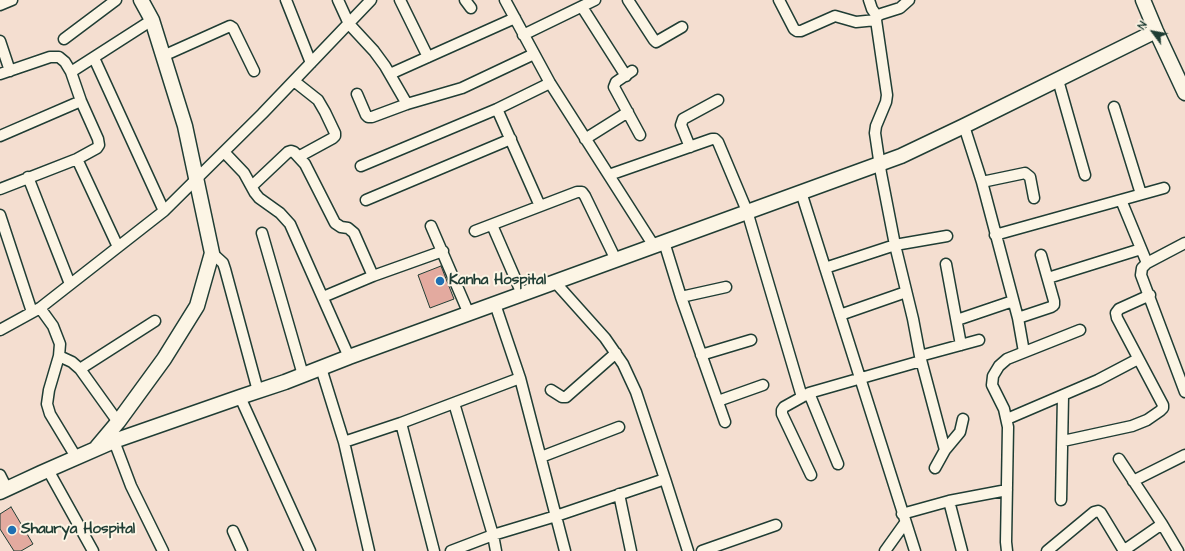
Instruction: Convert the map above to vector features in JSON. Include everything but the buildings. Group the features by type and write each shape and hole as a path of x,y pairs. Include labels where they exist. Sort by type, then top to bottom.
{"main road":[{"path":"1143,0 1156,31 1184,87"},
{"path":"94,449 118,422 164,359 196,306 212,252 185,126 146,2"},
{"path":"4,490 114,441 258,391 554,281 616,260 901,156 1156,31"}],"street":[{"path":"0,5 12,0"},
{"path":"64,39 116,0"},
{"path":"286,0 311,63"},
{"path":"338,0 348,24 374,51 390,74 406,104"},
{"path":"0,330 36,310 164,212 294,81 371,0"},
{"path":"400,0 428,57"},
{"path":"505,0 550,83 584,139 659,244 681,297 725,422"},
{"path":"523,35 595,0"},
{"path":"628,0 656,42 682,27"},
{"path":"779,0 794,29 797,31 801,31 835,16 856,22 876,18 895,11 909,0"},
{"path":"869,0 876,18 887,95 875,133 880,164 906,292 921,358 945,450"},
{"path":"582,7 629,74 616,82 614,87 640,135"},
{"path":"390,74 515,18"},
{"path":"71,72 152,20"},
{"path":"163,56 230,26 233,28 254,71"},
{"path":"0,41 10,71"},
{"path":"357,94 366,115 370,118 406,104 462,88 534,54"},
{"path":"0,74 50,57 59,57 65,62 71,72 98,139 99,145 97,148 76,159 0,189"},
{"path":"94,58 164,212"},
{"path":"1058,80 1085,175"},
{"path":"294,81 318,100 335,133 333,138 300,156"},
{"path":"361,166 497,109 550,83"},
{"path":"690,147 681,124 683,119 718,100"},
{"path":"0,136 82,101"},
{"path":"1114,106 1141,194"},
{"path":"497,109 540,206"},
{"path":"584,139 628,112"},
{"path":"964,126 982,182 1018,318 1024,352"},
{"path":"366,200 511,139"},
{"path":"609,175 712,139 715,139 718,142 747,211 806,395 838,464"},
{"path":"252,186 288,152 291,151 300,156 335,223 341,228 348,228 354,233 373,276"},
{"path":"224,152 244,172 259,198 286,218 349,357"},
{"path":"76,159 118,247"},
{"path":"982,182 1027,174 1030,177 1034,198"},
{"path":"28,177 70,284"},
{"path":"996,235 1164,188"},
{"path":"474,231 577,192 582,192 616,260"},
{"path":"801,192 903,518 915,551"},
{"path":"1121,200 1147,263"},
{"path":"0,215 36,310 53,326 60,344 59,356 49,390 47,404 50,414 76,457"},
{"path":"492,225 522,294"},
{"path":"431,226 443,251 468,314"},
{"path":"262,234 303,374"},
{"path":"825,268 896,245 947,236"},
{"path":"1185,243 1147,263 1142,268 1142,275 1185,392"},
{"path":"1048,278 1141,250"},
{"path":"323,297 373,276 443,251"},
{"path":"212,252 223,263 225,269 258,391"},
{"path":"1018,318 1052,307 1054,305 1041,255"},
{"path":"946,264 961,345"},
{"path":"554,281 605,338 626,370 636,392 688,551"},
{"path":"681,297 726,287"},
{"path":"840,315 906,292"},
{"path":"1063,441 1132,426 1147,420 1163,408 1163,405 1116,318 1116,313 1119,309 1150,295"},
{"path":"957,320 1013,301"},
{"path":"495,304 520,378 565,551"},
{"path":"80,369 155,321"},
{"path":"1007,551 1008,427 1004,410 991,380 1003,362 1080,330"},
{"path":"702,355 751,340"},
{"path":"811,475 782,414 784,407 806,395 979,340"},
{"path":"551,390 562,397 566,397 616,353"},
{"path":"59,356 72,362 80,369 118,422"},
{"path":"1007,419 1098,380 1138,359"},
{"path":"321,368 344,442 369,551"},
{"path":"344,442 401,423 520,378"},
{"path":"718,401 763,385"},
{"path":"240,396 310,551"},
{"path":"1061,500 1063,396"},
{"path":"454,403 493,535 496,551"},
{"path":"935,468 945,450 960,432 963,419"},
{"path":"401,423 434,551"},
{"path":"541,457 619,427"},
{"path":"114,441 131,486 163,551"},
{"path":"1134,481 1185,455"},
{"path":"1119,458 1178,551"},
{"path":"48,470 93,551"},
{"path":"0,475 4,490"},
{"path":"451,551 493,535 556,516 665,479"},
{"path":"885,551 903,518 949,501 1007,490"},
{"path":"619,494 631,551"},
{"path":"949,501 962,551"},
{"path":"1047,551 1094,512 1098,511 1101,513 1124,551 1162,524"},
{"path":"702,551 776,525"},
{"path":"233,531 242,551"}],"place":[{"name":"Kanha Hospital","path":"440,281"},
{"name":"Shaurya Hospital","path":"12,530"}]}
